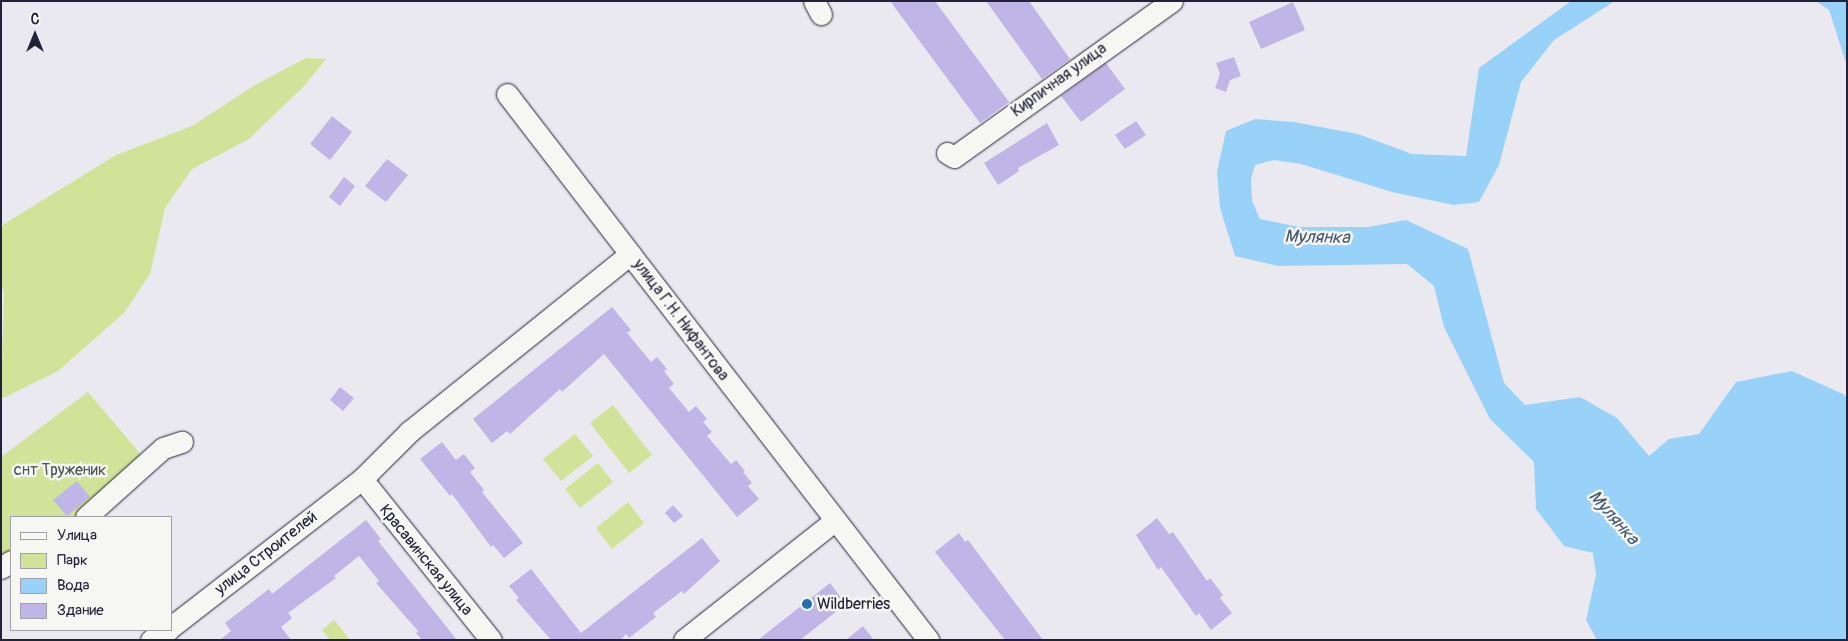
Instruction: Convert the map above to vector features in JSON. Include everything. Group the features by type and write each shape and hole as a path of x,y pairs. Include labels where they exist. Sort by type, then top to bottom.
{"street":[{"name":"Кирпичная улица","path":"947,153 954,157 1172,1"},
{"path":"507,94 630,254"},
{"name":"улица Г.Н. Нифантова","path":"362,479 410,431 630,254 834,521 928,640"},
{"path":"87,516 163,448 182,442"},
{"name":"улица Строителей","path":"172,626 362,479"},
{"name":"Красавинская улица","path":"362,479 491,640"},
{"path":"684,640 834,521"},
{"path":"151,640 166,631"}],"green space":[{"path":"306,58 326,59 305,85 249,139 192,169 165,208 150,274 125,312 58,371 1,399 4,292 1,285 1,228 4,224 116,155 192,126 255,85"},
{"name":"снт Труженик","path":"88,392 143,457 77,516 10,516 10,555 1,561 1,457"},
{"path":"613,405 652,455 629,473 590,423"},
{"path":"575,434 593,456 561,481 543,459"},
{"path":"598,463 613,482 580,508 565,489"},
{"path":"628,502 644,523 612,549 596,528"},
{"path":"334,620 350,640 330,640 322,630"}],"water":[{"name":"Мулянка","path":"1571,1 1615,1 1554,40 1521,82 1499,165 1479,202 1454,205 1392,192 1301,164 1274,160 1255,165 1251,179 1252,201 1260,219 1299,227 1368,227 1406,220 1468,249 1504,383 1525,405 1580,397 1617,418 1649,456 1669,439 1699,434 1736,382 1792,371 1843,394 1847,398 1847,640 1597,640 1586,620 1596,575 1593,553 1564,546 1536,509 1534,462 1490,419 1444,327 1434,286 1407,264 1279,266 1235,256 1220,208 1217,172 1226,131 1255,119 1294,122 1358,134 1412,154 1466,156 1479,68"},
{"path":"1816,1 1847,1 1847,66 1829,10"}],"building":[{"path":"890,1 935,1 1009,102 980,123"},
{"path":"986,1 1029,1 1070,59 1042,79"},
{"path":"1293,2 1305,30 1261,49 1249,22"},
{"path":"1234,57 1241,76 1230,80 1226,92 1215,88 1220,74 1216,63"},
{"path":"1106,63 1125,89 1081,122 1061,96"},
{"path":"332,116 352,132 330,160 310,144"},
{"path":"1136,121 1146,135 1125,149 1115,135"},
{"path":"1047,123 1059,145 1018,168 1019,171 998,185 984,163"},
{"path":"387,159 408,175 386,202 365,186"},
{"path":"344,177 355,186 340,206 329,197"},
{"path":"612,307 631,330 627,333 651,362 657,357 667,369 664,371 674,384 669,388 689,412 696,406 707,419 703,422 712,432 707,436 731,464 736,460 745,471 743,472 752,483 748,486 759,499 737,517 604,354 562,392 560,389 510,434 507,431 492,443 473,419"},
{"path":"340,387 354,398 343,411 330,400"},
{"path":"442,442 456,460 464,454 475,468 470,472 484,490 482,492 523,543 504,558 493,545 491,547 452,494 450,496 420,459"},
{"path":"77,481 90,497 67,516 53,500"},
{"path":"673,505 683,516 674,523 665,513"},
{"path":"1157,518 1169,534 1173,532 1207,581 1210,578 1223,595 1220,598 1232,613 1211,630 1199,613 1196,616 1161,567 1158,570 1136,535"},
{"path":"366,520 381,539 378,541 457,640 422,640 416,633 418,631 376,583 379,581 359,556 334,576 336,578 288,613 292,618 281,627 291,640 220,640 231,631 225,623 269,589 272,594"},
{"path":"959,533 965,542 968,540 1043,640 1005,640 935,552"},
{"path":"702,538 720,561 684,594 682,591 653,613 656,617 629,638 626,634 620,640 551,640 516,600 519,598 509,586 531,569 581,633"},
{"path":"830,583 846,604 800,640 758,640"},
{"path":"863,626 874,640 846,640"}],"place":[{"name":"Wildberries","path":"807,604"}]}
